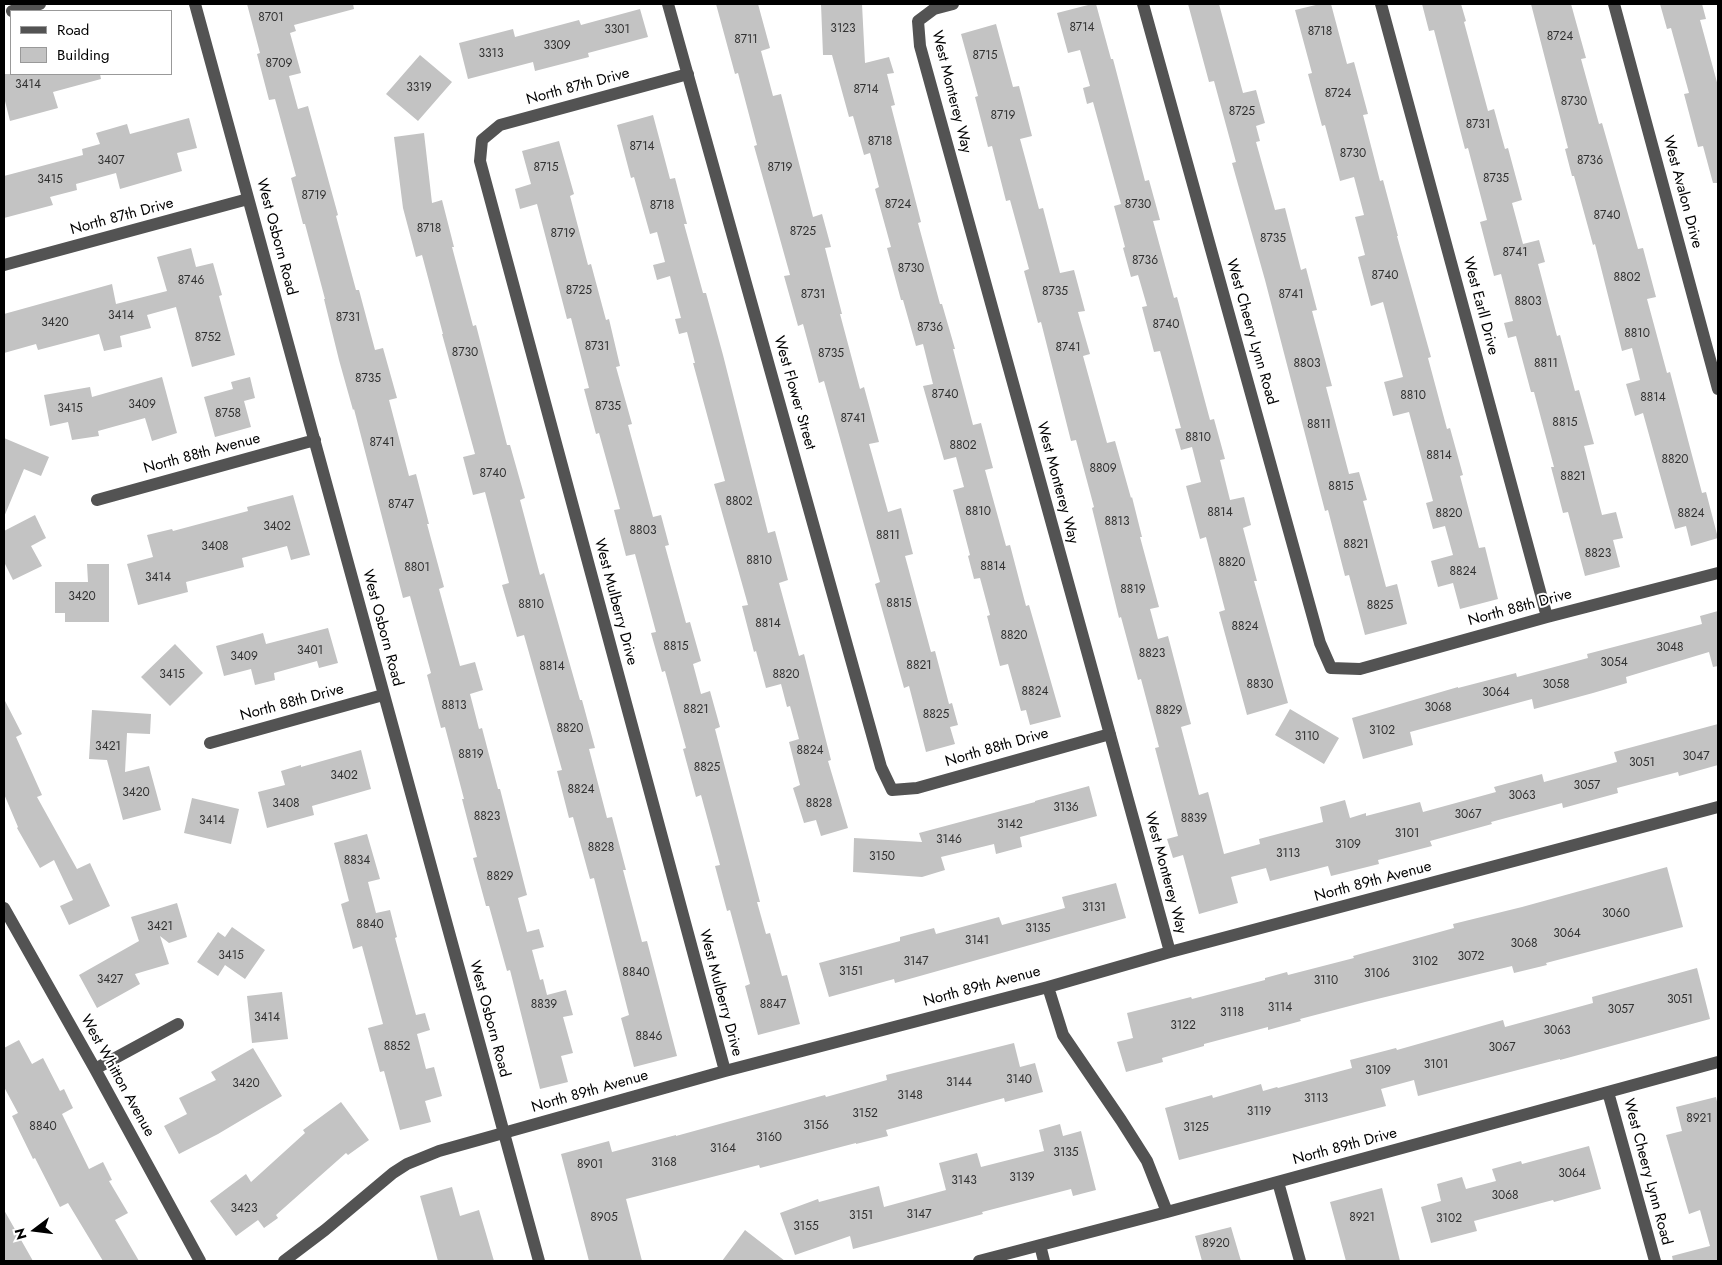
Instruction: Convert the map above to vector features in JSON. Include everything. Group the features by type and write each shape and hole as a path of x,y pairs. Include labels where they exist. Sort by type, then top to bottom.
{"street":[{"path":"16,10 40,4"},
{"name":"West Osborn Road","path":"194,4 539,1261"},
{"name":"West Flower Street","path":"668,4 878,757 892,790"},
{"name":"West Monterey Way","path":"953,4 934,9 918,21 920,46 1170,952"},
{"name":"West Cheery Lynn Road","path":"1143,4 1320,643 1331,668"},
{"name":"West Earll Drive","path":"1381,4 1547,617"},
{"name":"West Avalon Drive","path":"1614,4 1718,389"},
{"name":"North 87th Drive","path":"482,140 500,125 688,74"},
{"name":"West Mulberry Drive","path":"482,140 480,161 724,1071"},
{"name":"North 87th Drive","path":"4,265 248,199"},
{"name":"North 88th Avenue","path":"97,500 314,440"},
{"name":"North 88th Drive","path":"1331,668 1360,669 1547,617 1718,573"},
{"name":"North 88th Drive","path":"210,743 383,695"},
{"name":"North 88th Drive","path":"892,790 918,788 1110,734"},
{"name":"North 89th Avenue","path":"284,1261 325,1230 392,1173 407,1164 439,1151 724,1071 1048,987 1170,952 1718,808"},
{"name":"West Whitton Avenue","path":"4,908 95,1068 200,1261"},
{"path":"1048,987 1063,1035 1121,1120 1146,1161 1167,1212"},
{"path":"95,1068 178,1024"},
{"name":"North 89th Drive","path":"979,1261 1167,1212 1718,1062"},
{"name":"West Cheery Lynn Road","path":"1608,1092 1655,1261"},
{"path":"1278,1182 1300,1261"},
{"path":"1040,1245 1044,1261"}],"building":[{"path":"247,4 353,4 354,9 294,25 296,31 290,33 301,73 289,76 298,109 308,106 338,215 336,216 356,290 359,290 375,350 383,348 397,398 389,400 409,476 416,474 444,587 439,589 460,666 475,662 483,690 470,694 479,729 482,728 498,789 500,789 527,895 518,898 527,932 539,929 544,947 532,950 540,980 543,979 547,995 566,990 573,1015 563,1017 573,1053 561,1056 568,1082 540,1089 510,970 507,971 473,858 477,857 462,799 464,799 445,727 441,728 427,675 431,673 410,596 403,598 354,409 339,360 305,224 303,224 291,178 296,176 275,99 269,100 257,54 260,53"},
{"path":"716,4 758,4 770,48 761,51 773,96 781,94 813,217 822,214 831,247 825,248 842,314 840,314 860,389 864,387 879,442 869,444 888,512 901,508 913,554 905,556 931,652 935,651 949,704 952,703 958,725 950,727 955,744 926,752 909,686 904,688 875,584 880,582 824,381 819,383 803,324 798,326 784,276 790,275 754,146 757,145 738,73 735,74"},
{"path":"821,4 862,4 865,63 889,57 894,73 887,74 895,105 891,106 921,222 918,223 940,304 942,304 955,349 953,349 973,425 981,423 993,468 985,470 1006,546 1010,545 1026,606 1029,605 1061,717 1030,725 1026,710 1021,711 1008,664 1000,666 987,616 990,615 980,578 974,579 968,556 970,555 953,490 964,487 956,457 944,460 923,386 933,384 923,344 916,346 903,300 901,300 887,248 891,247 875,189 879,187 870,153 864,155 853,116 849,117 832,55 823,55"},
{"path":"1096,4 1111,59 1113,59 1145,181 1149,180 1160,220 1153,221 1174,298 1177,297 1210,420 1214,419 1225,459 1220,460 1230,500 1244,497 1251,525 1243,528 1257,581 1254,581 1288,703 1247,715 1219,612 1225,610 1206,537 1200,539 1186,486 1201,482 1192,447 1181,450 1175,429 1181,428 1160,351 1154,352 1142,307 1147,306 1138,275 1131,277 1123,248 1125,247 1114,206 1121,204 1093,102 1087,104 1083,88 1090,86 1080,50 1068,53 1057,13"},
{"path":"1188,4 1219,4 1243,93 1256,90 1265,123 1256,126 1260,141 1256,142 1275,210 1285,208 1301,270 1306,268 1317,310 1312,311 1332,386 1326,387 1349,474 1359,472 1367,500 1363,501 1386,587 1397,584 1407,624 1365,635 1349,575 1345,576 1328,510 1325,511 1265,280 1232,163 1236,162 1214,81 1209,82"},
{"path":"1320,4 1331,4 1347,64 1354,62 1368,114 1363,115 1380,181 1383,180 1431,357 1428,358 1447,429 1450,428 1463,475 1460,476 1479,548 1485,547 1498,599 1460,609 1453,583 1438,587 1431,561 1453,555 1445,526 1433,529 1426,503 1433,501 1409,412 1393,416 1384,382 1403,377 1383,302 1371,306 1358,257 1365,255 1355,217 1364,215 1354,177 1340,181 1325,125 1322,126 1308,74 1312,73 1295,10"},
{"path":"1422,4 1461,4 1488,111 1494,109 1505,149 1508,148 1522,200 1512,203 1523,244 1539,240 1545,262 1538,264 1557,336 1560,335 1575,391 1579,390 1594,444 1584,446 1602,515 1616,512 1623,538 1613,540 1620,567 1585,576 1568,512 1563,513 1551,467 1554,467 1534,392 1531,392 1516,336 1508,338 1504,323 1513,321 1501,274 1494,276 1480,222 1487,220 1468,148 1465,149 1434,30 1429,31"},
{"path":"1531,4 1571,4 1586,58 1581,59 1599,124 1602,123 1638,249 1643,248 1656,297 1647,299 1667,373 1670,372 1702,493 1706,492 1718,538 1691,546 1686,526 1675,529 1643,413 1635,416 1626,384 1640,380 1632,348 1622,351 1595,244 1593,245 1574,176 1572,176 1565,149 1568,148"},
{"path":"1660,4 1702,4 1706,19 1700,20 1718,86 1718,183 1713,183 1703,146 1698,147 1684,94 1689,93 1671,28 1667,29"},
{"path":"640,9 648,37 588,53 589,57 535,71 533,62 468,79 459,43 513,29 515,37 579,20 581,25"},
{"path":"996,24 1013,87 1019,86 1032,136 1020,139 1039,209 1043,208 1060,273 1074,270 1085,311 1078,312 1090,354 1083,356 1107,443 1115,441 1132,497 1142,537 1140,537 1159,607 1150,609 1158,639 1168,636 1191,724 1181,727 1199,795 1208,792 1224,854 1260,844 1259,839 1323,822 1320,807 1345,800 1350,818 1366,813 1366,816 1420,802 1423,812 1496,792 1494,787 1542,774 1544,782 1617,762 1614,752 1718,724 1718,765 1679,776 1678,772 1617,788 1618,793 1563,808 1562,803 1491,822 1492,824 1430,841 1432,846 1378,860 1379,864 1331,876 1328,866 1270,881 1266,868 1231,877 1238,903 1199,914 1183,855 1173,858 1167,839 1178,836 1155,748 1159,747 1141,679 1138,680 1121,617 1119,618 1092,508 1094,507 1076,440 1071,441 1041,322 1038,323 1024,271 1029,269 1010,200 1006,201 992,146 988,147 975,97 978,96 961,34"},
{"path":"420,55 452,82 418,121 386,94"},
{"path":"4,74 100,75 101,79 53,92 58,108 10,121 4,97"},
{"path":"653,115 670,179 675,178 687,224 684,224 723,355 768,533 775,531 788,580 779,583 799,656 804,654 831,760 828,761 848,828 821,836 816,820 804,823 793,788 800,785 789,742 799,739 790,706 787,707 781,684 766,688 756,651 754,652 742,606 748,605 714,484 725,481 693,363 695,363 687,332 679,334 675,319 681,318 670,276 657,280 653,265 665,262 657,232 650,234 634,177 631,178 617,125"},
{"path":"189,118 197,148 177,153 182,171 120,189 116,173 76,184 77,190 50,197 53,205 4,218 4,176 83,155 82,149 100,144 96,133 127,124 130,134"},
{"path":"424,133 432,203 442,200 454,247 452,247 473,326 476,325 507,445 510,445 525,498 520,500 540,575 544,573 580,700 582,700 595,748 589,749 607,818 612,817 626,870 623,870 642,942 647,941 677,1056 634,1067 621,1018 629,1015 594,878 590,879 573,817 569,818 557,771 562,770 524,635 517,637 502,585 509,583 485,492 473,495 463,457 475,454 422,255 416,257 403,208 394,137"},
{"path":"559,141 574,194 570,196 588,265 591,264 606,320 609,319 620,366 616,367 632,424 628,425 653,517 661,515 669,545 665,546 686,623 690,622 701,661 693,664 701,694 710,691 720,727 715,729 760,902 757,902 766,934 770,933 782,976 787,975 800,1024 758,1035 745,986 750,984 730,910 727,911 715,866 720,865 701,795 696,797 683,749 686,748 665,671 662,672 651,633 656,632 635,554 626,556 614,510 620,509 599,433 596,434 584,389 589,388 571,318 567,319 537,204 520,209 515,189 531,184 522,151"},
{"path":"191,248 196,267 213,263 222,295 219,296 235,355 192,367 176,307 147,315 151,328 120,336 122,347 104,351 99,334 38,350 36,344 4,353 4,314 112,284 116,304 167,291 157,257"},
{"path":"162,377 177,433 152,441 145,418 98,431 99,436 72,440 68,422 50,426 44,395 90,387 92,397"},
{"path":"250,377 255,398 244,401 251,427 215,437 204,397 233,389 231,382"},
{"path":"4,438 49,457 41,476 24,469 4,517"},
{"path":"293,495 310,555 291,560 287,546 242,558 244,567 186,582 188,592 138,605 127,564 153,557 147,535 172,529 173,531 248,511 247,507"},
{"path":"35,515 46,538 31,546 42,566 13,580 4,562 4,531"},
{"path":"87,564 109,564 109,622 65,622 65,613 55,613 55,582 88,582"},
{"path":"1718,611 1718,666 1713,667 1709,652 1626,677 1627,683 1534,709 1532,699 1410,732 1413,745 1363,759 1352,718 1458,687 1516,673 1517,677 1588,658 1587,654 1702,624 1700,616"},
{"path":"328,628 338,663 319,668 317,661 274,673 275,680 255,685 251,669 224,676 216,646 263,633 266,644"},
{"path":"175,644 203,673 170,706 141,677"},
{"path":"4,699 22,734 16,737 42,795 37,797 77,869 90,863 110,906 69,925 60,906 73,900 54,860 40,868 17,828 4,794"},
{"path":"1290,709 1339,738 1324,764 1275,735"},
{"path":"92,710 151,714 150,734 127,733 125,772 149,766 161,810 123,820 107,760 89,759"},
{"path":"361,750 371,789 312,806 314,815 267,828 258,792 285,785 281,771"},
{"path":"1089,786 1097,816 1020,837 1022,847 996,854 994,844 941,857 945,870 922,877 853,872 854,838 922,842 919,833"},
{"path":"192,798 239,809 231,844 184,833"},
{"path":"367,834 380,879 368,882 376,913 390,910 397,937 395,938 416,1015 425,1013 430,1030 417,1034 426,1069 434,1067 442,1096 425,1101 431,1122 400,1130 384,1071 380,1072 368,1028 383,1024 362,946 353,949 341,904 349,901 334,843"},
{"path":"1667,867 1683,927 1514,973 1512,966 1300,1019 1301,1021 1268,1030 1268,1027 1204,1044 1204,1046 1162,1058 1163,1062 1126,1072 1117,1042 1133,1038 1127,1013 1191,997 1192,999 1265,980 1265,978 1287,972 1288,975 1354,958 1353,956 1454,928 1453,924"},
{"path":"1116,883 1126,918 895,983 894,979 829,997 819,963 900,941 900,937 934,928 936,934 999,917 1002,925 1065,908 1062,897"},
{"path":"177,903 187,937 169,943 160,936 169,964 135,974 140,984 97,1008 79,975 139,941 131,917"},
{"path":"232,927 265,950 245,979 225,965 218,976 197,962 218,932 225,937"},
{"path":"1697,968 1710,1019 1418,1096 1414,1080 1381,1089 1386,1106 1179,1160 1165,1108 1212,1095 1213,1098 1261,1084 1263,1091 1278,1088 1352,1068 1350,1060 1396,1048 1397,1050 1503,1020 1505,1027 1593,1003 1592,997"},
{"path":"282,992 288,1039 252,1043 247,996"},
{"path":"19,1040 32,1064 43,1058 60,1091 64,1089 73,1108 62,1114 89,1169 103,1162 112,1180 109,1181 128,1213 115,1220 139,1261 103,1261 68,1203 60,1207 35,1158 33,1159 12,1116 18,1113 4,1087 4,1048"},
{"path":"1014,1043 1020,1067 1035,1063 1043,1092 1005,1102 1004,1098 886,1130 888,1136 760,1168 759,1165 626,1199 642,1261 589,1261 561,1154 609,1141 612,1152 825,1095 826,1097 887,1080 886,1075"},
{"path":"253,1048 282,1096 218,1134 179,1154 164,1126 187,1114 179,1098 216,1080 211,1072"},
{"path":"1716,1097 1718,1106 1718,1261 1673,1261 1672,1256 1710,1246 1700,1210 1689,1214 1666,1135 1682,1131 1676,1107"},
{"path":"341,1102 369,1140 348,1155 346,1153 276,1215 278,1218 264,1228 258,1220 236,1236 210,1201 246,1174 251,1182 305,1133 303,1130"},
{"path":"1060,1124 1063,1136 1081,1131 1096,1190 1073,1196 1071,1189 853,1249 850,1236 795,1255 780,1213 818,1199 819,1202 879,1186 884,1207 946,1190 939,1163 977,1153 981,1167 1044,1151 1039,1130"},
{"path":"1589,1146 1601,1189 1474,1221 1477,1231 1431,1243 1421,1207 1441,1201 1437,1184 1462,1177 1466,1189 1496,1181 1492,1169 1521,1161 1522,1164"},
{"path":"452,1187 460,1216 479,1210 494,1261 438,1261 420,1196"},
{"path":"1382,1188 1400,1261 1346,1261 1330,1202"},
{"path":"4,1210 33,1261 4,1261"},
{"path":"1231,1227 1241,1261 1202,1261 1195,1236"},
{"path":"745,1230 785,1261 722,1261"}]}
